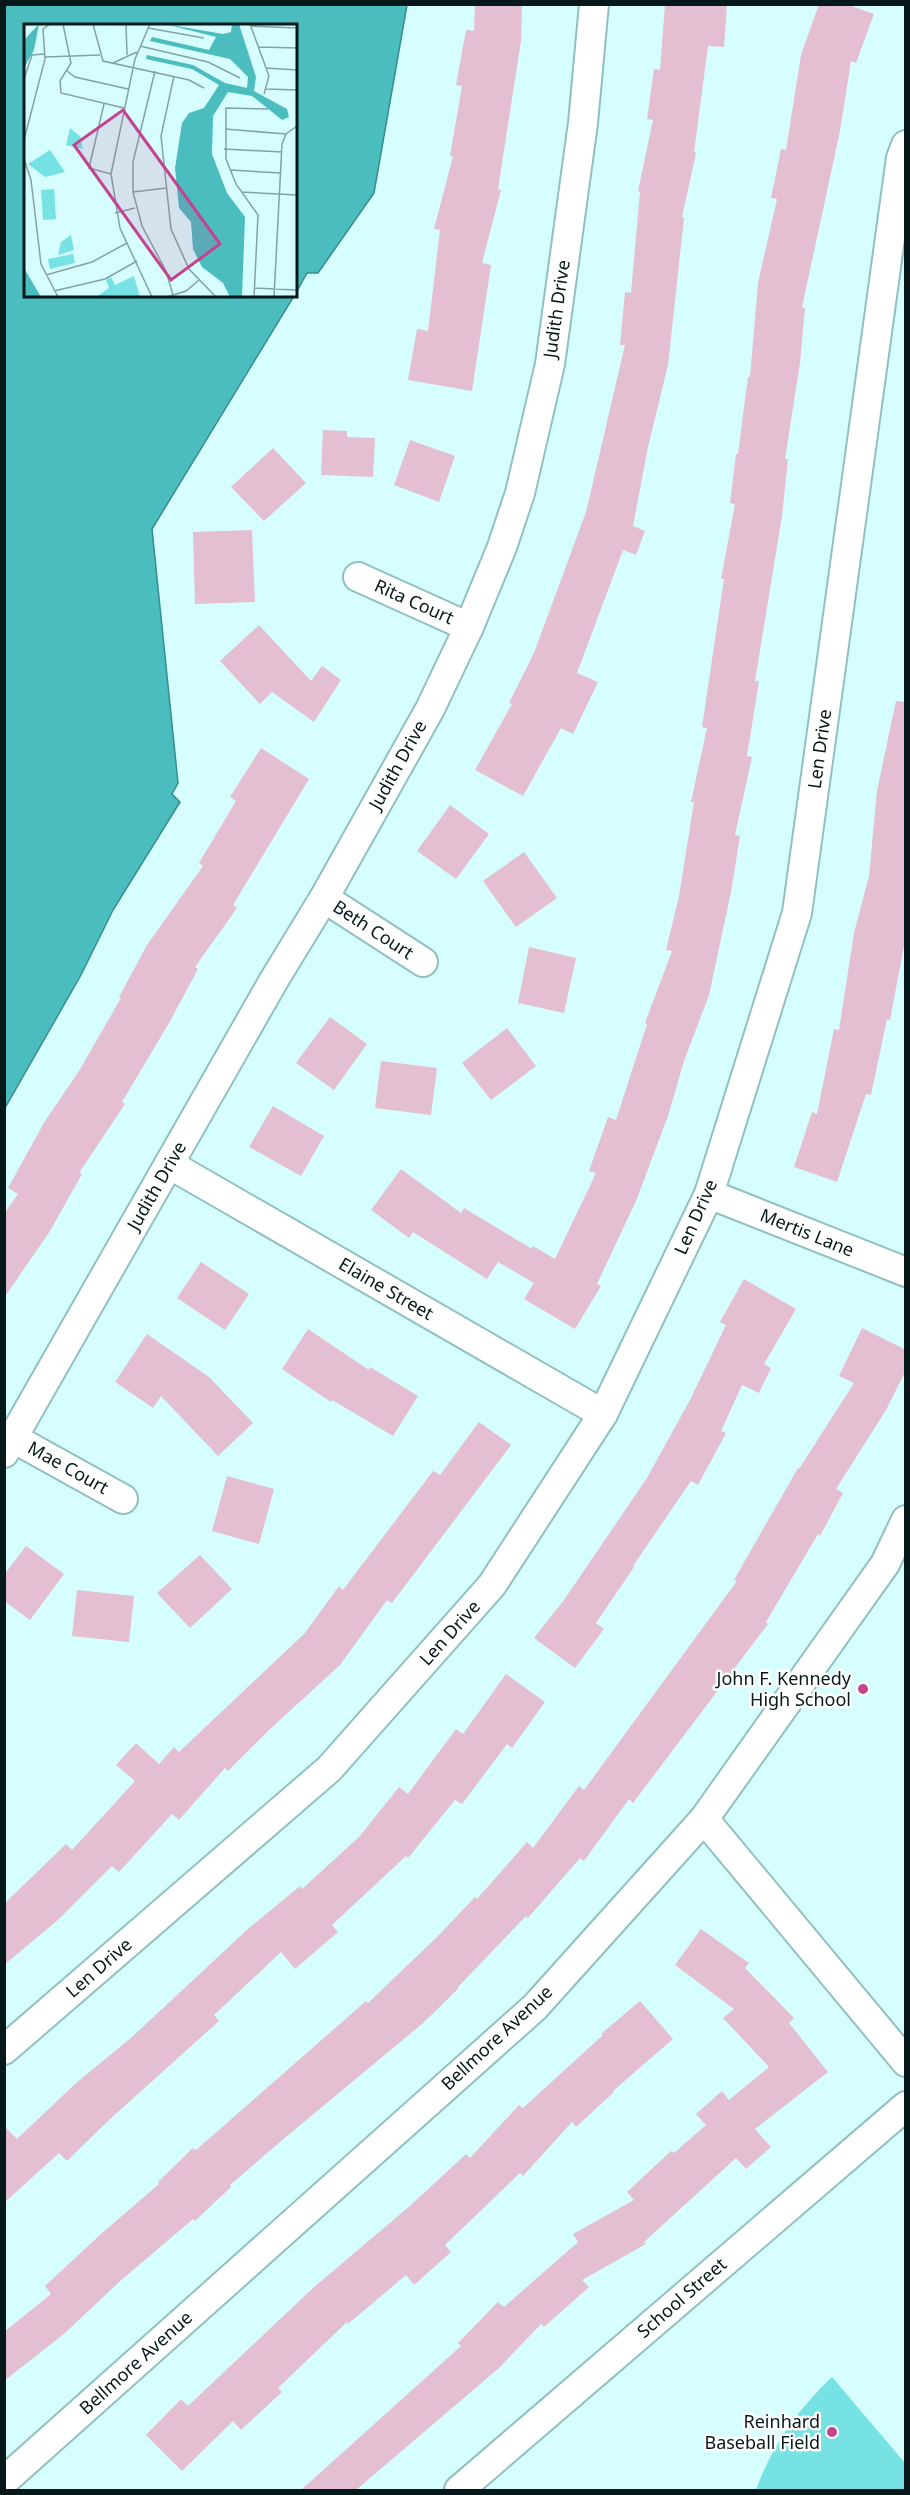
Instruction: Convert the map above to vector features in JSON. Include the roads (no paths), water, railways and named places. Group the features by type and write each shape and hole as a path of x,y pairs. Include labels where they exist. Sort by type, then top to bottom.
{"street":[{"name":"Judith Drive","path":"9,1445 274,980 324,898 430,709 469,627 502,547 520,492 550,364 583,123 594,4"},
{"name":"Len Drive","path":"4,2050 329,1769 492,1585 603,1414 709,1194 797,913 899,170 906,145"},
{"name":"Rita Court","path":"358,577 469,627"},
{"name":"Beth Court","path":"324,898 423,962"},
{"name":"Elaine Street","path":"169,1164 603,1414"},
{"name":"Mertis Lane","path":"709,1194 906,1272"},
{"name":"Mae Court","path":"9,1445 123,1499"},
{"name":"Bellmore Avenue","path":"4,2481 535,2007 704,1819 885,1564 906,1520"},
{"path":"704,1819 906,2062"},
{"name":"School Street","path":"459,2490 906,2106"}],"place":[{"name":"John F. Kennedy High School","path":"863,1689"},
{"name":"Reinhard Baseball Field","path":"832,2432"}]}
